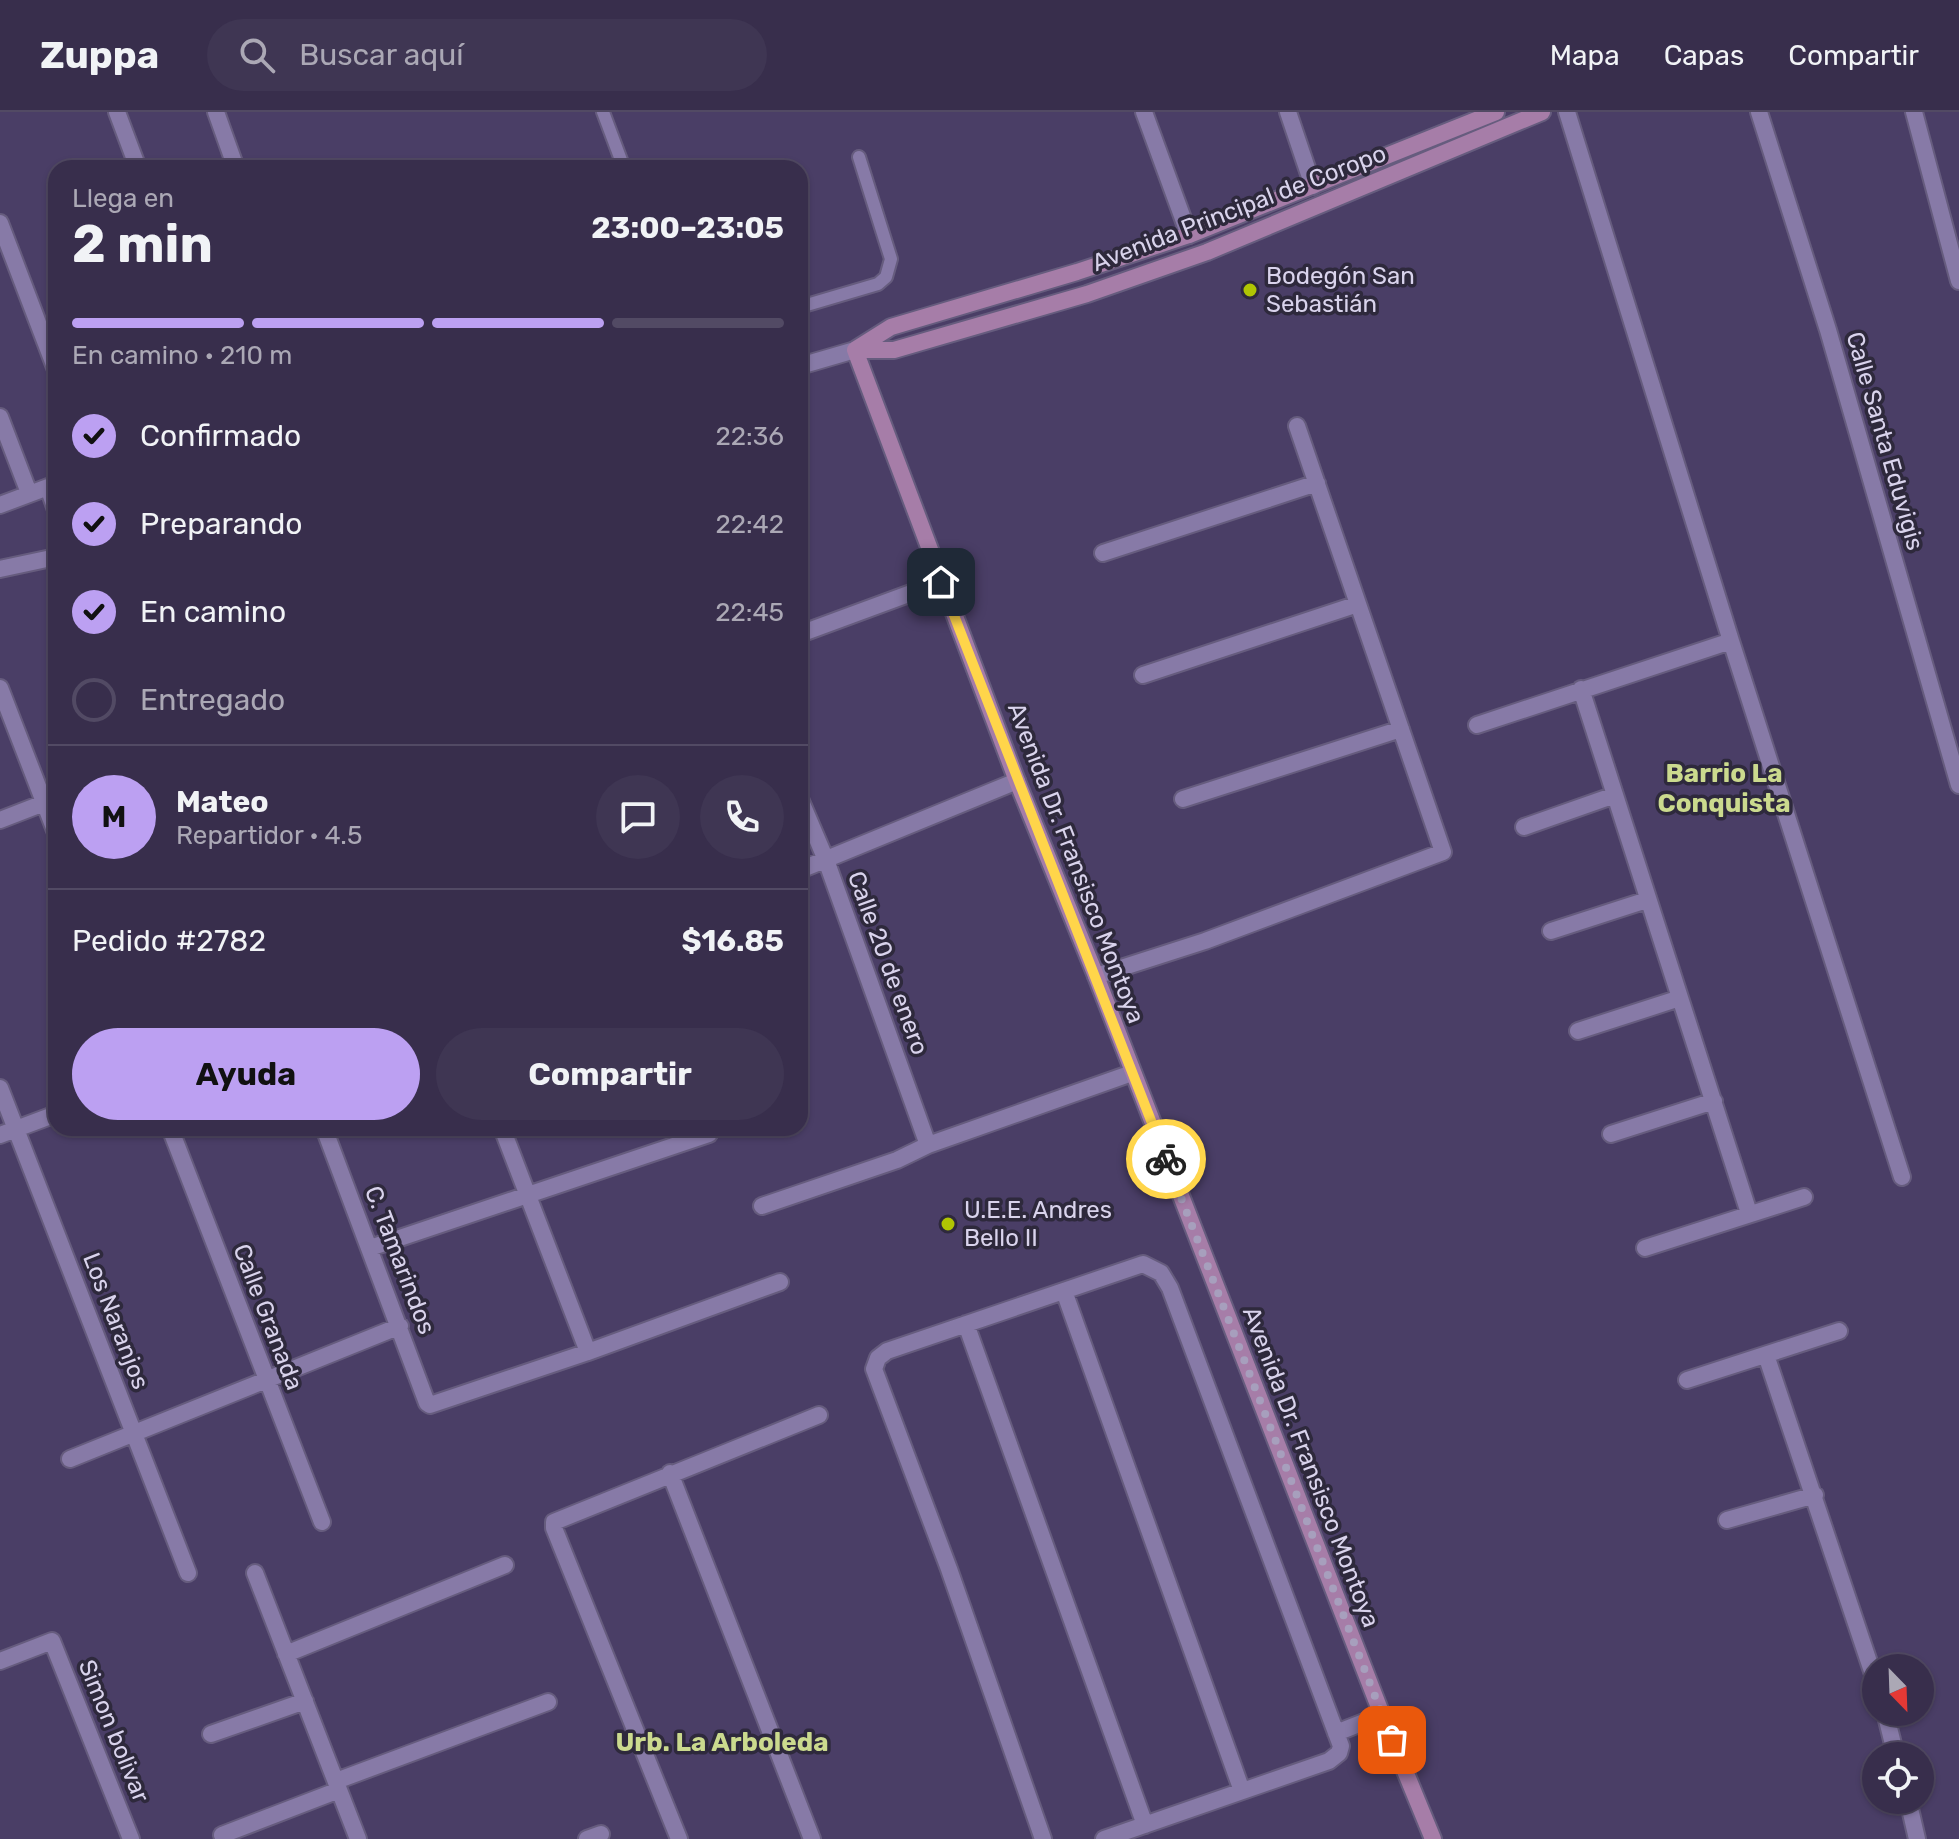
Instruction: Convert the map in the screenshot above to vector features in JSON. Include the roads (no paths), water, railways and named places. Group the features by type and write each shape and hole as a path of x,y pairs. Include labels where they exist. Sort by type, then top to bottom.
{"main road":[{"name":"Avenida Principal de Coropo","path":"855,350 891,327 1189,235 1496,112"},
{"name":"Avenida Principal de Coropo","path":"855,350 894,350 1087,294 1207,252 1521,116 1542,112"},
{"name":"Avenida Dr. Fransisco Montoya","path":"855,350 1017,781 1433,1839"}],"street":[{"path":"117,112 135,160"},
{"path":"216,112 233,160"},
{"path":"1144,112 1189,235"},
{"path":"1288,112 1313,186"},
{"path":"1567,112 1902,1177"},
{"name":"Calle Santa Eduvigis","path":"1759,112 1828,330 1959,785"},
{"path":"1914,112 1959,281"},
{"path":"0,223 48,349"},
{"name":"Avenida Principal de Coropo","path":"808,364 855,350"},
{"path":"0,417 29,493"},
{"path":"1096,976 1205,941 1443,852 1297,426"},
{"path":"1103,553 1317,483"},
{"path":"0,505 48,487"},
{"path":"0,569 48,559"},
{"path":"808,631 941,582"},
{"path":"1143,675 1358,604"},
{"path":"1477,725 1731,641"},
{"path":"0,688 48,813"},
{"path":"1581,689 1749,1213"},
{"path":"1183,799 1401,729"},
{"path":"808,867 1017,781"},
{"path":"1524,827 1615,795"},
{"path":"0,820 44,803"},
{"name":"Calle 20 de enero","path":"808,818 928,1145"},
{"path":"1551,931 1647,900"},
{"path":"1578,1031 1680,998"},
{"path":"762,1206 1132,1073"},
{"name":"Los Naranjos","path":"0,1088 8,1132 134,1433 188,1573"},
{"path":"1611,1134 1714,1101"},
{"path":"8,1132 48,1117"},
{"name":"Calle Granada","path":"173,1136 322,1522"},
{"name":"C. Tamarindos","path":"327,1136 427,1403 434,1405 588,1352"},
{"path":"505,1136 588,1352 780,1282"},
{"path":"370,1248 703,1136"},
{"path":"1645,1248 1804,1197"},
{"path":"1043,1839 949,1569 874,1369 878,1358 887,1351 1143,1264 1155,1268 1166,1278 1341,1746 1334,1758 1104,1839"},
{"path":"1064,1291 1242,1791"},
{"path":"966,1324 1145,1825"},
{"path":"70,1459 400,1326"},
{"path":"1687,1380 1839,1331"},
{"path":"1766,1355 1867,1654"},
{"path":"679,1839 554,1522 819,1415"},
{"path":"670,1473 812,1839"},
{"path":"1727,1520 1815,1495"},
{"path":"286,1654 505,1565"},
{"path":"255,1573 358,1839"},
{"name":"Simon bolivar","path":"0,1661 52,1641 131,1839"},
{"path":"211,1734 305,1701"},
{"path":"222,1835 548,1702"},
{"path":"1336,1733 1382,1715"},
{"path":"1911,1814 1917,1839"}],"lane":[{"path":"603,112 621,160"},
{"path":"808,305 878,284 886,277 891,259 859,157"}],"place":[{"name":"Bodegón San Sebastián","path":"1250,290"},
{"name":"U.E.E. Andres Bello II","path":"948,1224"}],"district":[{"name":"Barrio La Conquista","path":"1724,788"},
{"name":"Urb. La Arboleda","path":"722,1742"}]}
